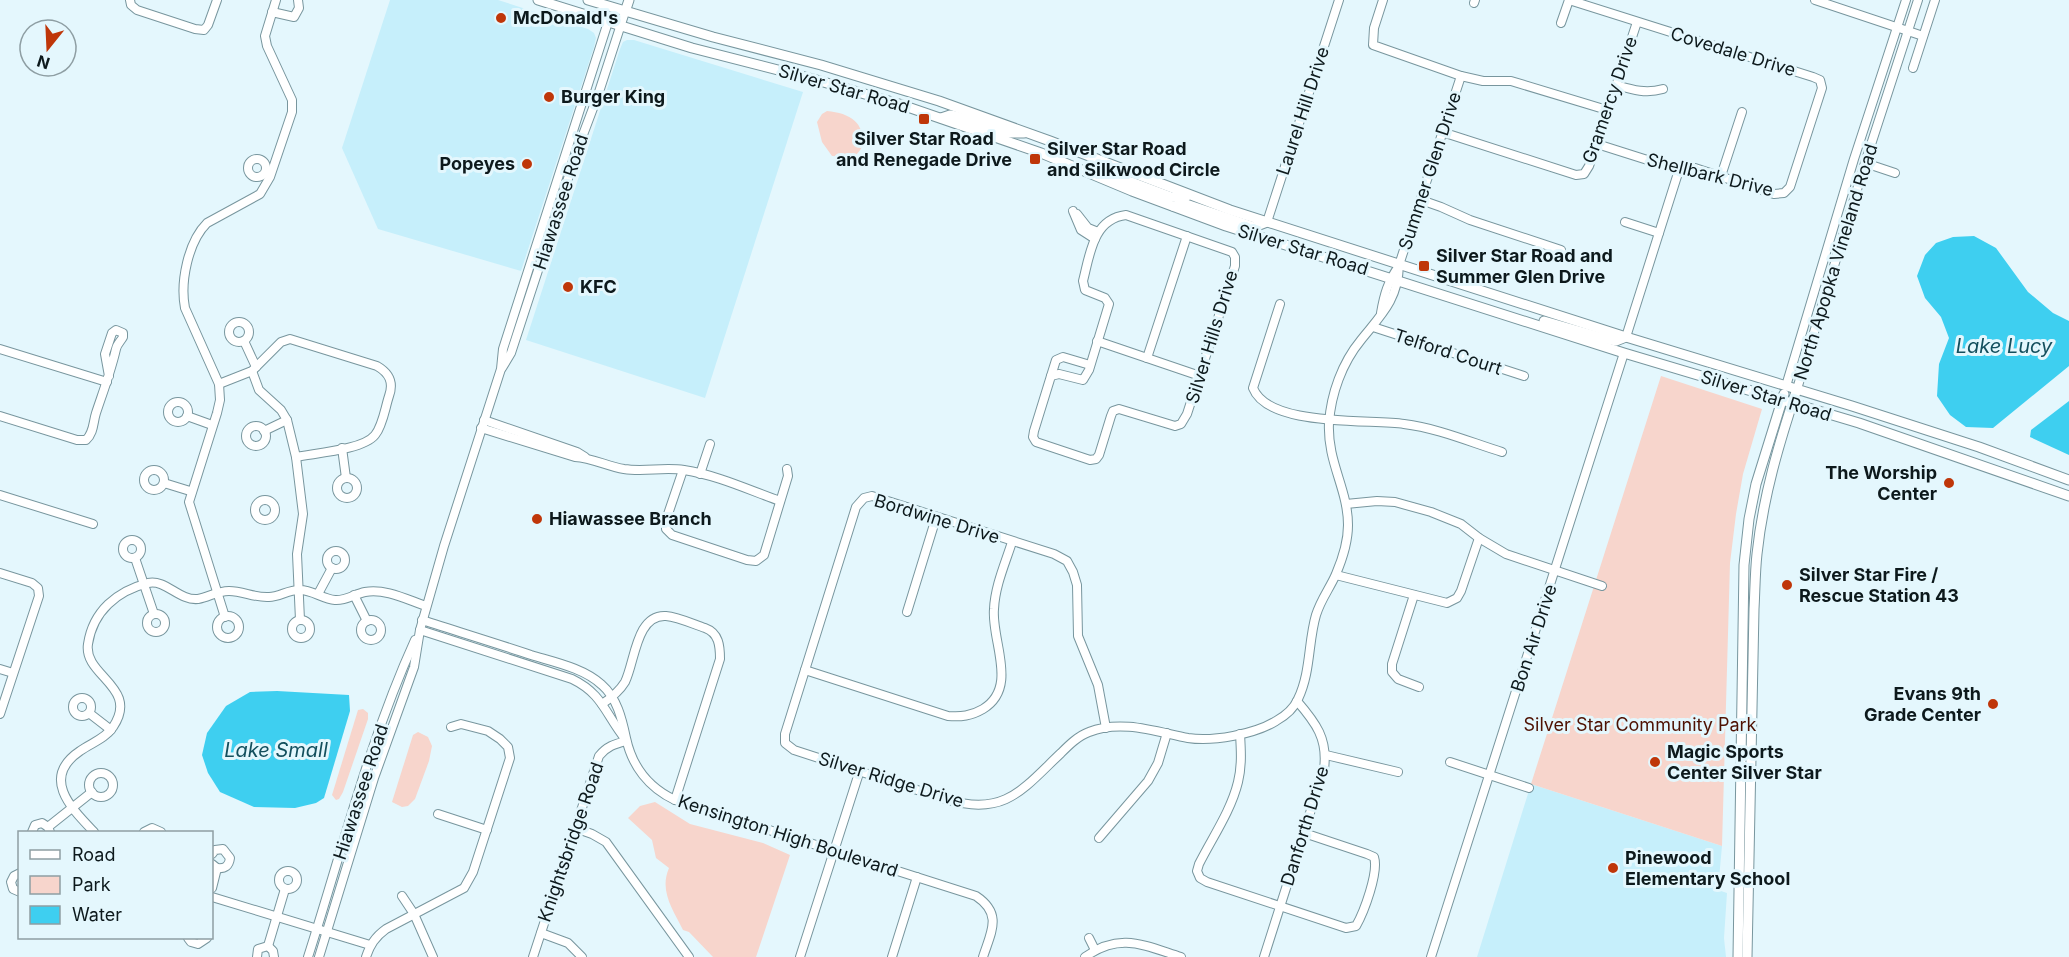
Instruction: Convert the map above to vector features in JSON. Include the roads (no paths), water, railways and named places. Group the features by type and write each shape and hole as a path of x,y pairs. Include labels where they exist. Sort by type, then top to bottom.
{"main road":[{"name":"Silver Star Road","path":"538,0 692,48 866,94 941,118 1226,226 1395,278 1624,353 1878,430 2069,496"},
{"name":"Silver Star Road","path":"588,0 614,4 625,12 877,81 939,101 1267,222 1626,338 1797,389 1968,444 2069,480"},
{"name":"Hiawassee Road","path":"625,12 629,0"},
{"name":"Hiawassee Road","path":"608,22 614,4"},
{"path":"941,118 956,116 1008,133 1029,133"},
{"path":"1004,140 1024,141 1071,159 1088,156"},
{"path":"1082,170 1102,171 1172,197 1192,196"},
{"path":"1170,206 1186,204 1254,227 1267,222"},
{"path":"1521,320 1539,319 1616,341 1626,338"},
{"name":"North Apopka Vineland Road","path":"1738,957 1744,565 1756,484 1786,386"},
{"name":"North Apopka Vineland Road","path":"1747,957 1757,555 1773,467 1797,389"}],"street":[{"path":"130,0 131,5 137,10 204,30 217,0"},
{"path":"225,617 189,502 190,491 220,400 219,384 185,308 182,295 189,260 200,229 260,194 291,112 292,100 267,46 265,36 276,0"},
{"path":"272,12 294,16 299,9 298,0"},
{"name":"Laurel Hill Drive","path":"1267,222 1339,0"},
{"path":"1383,0 1374,28 1373,45 1461,76 1483,81 1511,81 1607,110"},
{"path":"1561,23 1569,0"},
{"name":"Covedale Drive","path":"1569,0 1813,77 1820,80 1822,88"},
{"path":"1815,0 1923,36"},
{"name":"North Apopka Vineland Road","path":"1786,386 1854,159 1906,0"},
{"name":"North Apopka Vineland Road","path":"1797,389 1865,163 1918,0"},
{"path":"1913,68 1935,0"},
{"name":"Hiawassee Road","path":"501,369 512,353 578,148 625,12"},
{"name":"Hiawassee Road","path":"319,957 374,778 414,667 422,620 501,369 503,349 608,22"},
{"name":"Gramercy Drive","path":"1443,132 1576,175 1584,174 1597,144 1637,22"},
{"name":"Summer Glen Drive","path":"1399,265 1461,76"},
{"path":"1616,85 1650,93 1663,89"},
{"name":"Shellbark Drive","path":"1597,144 1679,170 1695,168 1774,194 1784,193 1790,187 1822,88"},
{"path":"1721,176 1742,112"},
{"path":"1865,163 1894,173"},
{"path":"1626,338 1679,170"},
{"path":"1421,200 1470,220 1561,250"},
{"name":"Silver Hills Drive","path":"1051,376 1033,437 1036,442 1090,460 1096,459 1099,455 1113,411 1119,409 1175,426 1181,424 1187,414 1200,376 1235,266 1235,257 1232,252 1126,214 1105,222 1096,235 1083,286 1085,290 1105,298 1109,304 1090,366"},
{"path":"1625,222 1659,233"},
{"path":"1147,358 1187,236"},
{"name":"Silver Ridge Drive","path":"794,750 956,802 985,806 1004,800 1027,785 1075,740 1089,732 1106,728 1135,727 1190,738 1217,738 1240,734 1275,722 1288,712 1297,701 1304,684 1316,616 1323,595 1336,575 1348,526 1346,504 1331,457 1329,421 1336,384 1346,361 1380,317 1384,294 1395,278 1399,265"},
{"path":"1280,304 1253,388 1257,398 1267,405 1329,421 1405,424 1502,452"},
{"name":"Telford Court","path":"1373,327 1524,376"},
{"path":"0,416 77,440 86,440 90,437 95,414 108,379 116,348 123,337 123,333 116,330 112,333 105,354 108,379"},
{"path":"219,384 254,369 281,342 290,339 377,366 386,371 391,391 378,431 368,441 296,457"},
{"path":"244,341 259,390 281,410 287,420 296,457 303,514 297,554 300,620"},
{"path":"1097,341 1200,376"},
{"path":"0,349 108,379"},
{"name":"Bon Air Drive","path":"1431,957 1624,353"},
{"path":"1063,357 1090,366 1083,380 1059,374 1051,376 1056,360 1063,357"},
{"path":"187,416 212,425"},
{"path":"264,431 287,420"},
{"path":"482,424 575,457 632,470 683,470 780,501"},
{"path":"700,474 710,444"},
{"path":"342,448 346,478"},
{"path":"683,470 666,520 666,529 672,535 756,561 764,555 788,476 787,470"},
{"path":"164,483 190,491"},
{"path":"0,495 93,524"},
{"name":"Bordwine Drive","path":"794,750 785,742 785,734 856,507 864,498 872,496 1054,554 1067,561 1077,585 1078,636 1098,685 1106,728"},
{"path":"1346,504 1395,502 1431,512 1461,524 1506,554 1602,586"},
{"path":"907,612 936,518"},
{"path":"1336,575 1447,603 1457,598 1479,538"},
{"path":"805,670 948,716 961,717 975,713 988,705 996,695 1003,671 995,635 993,612 996,590 1012,542"},
{"path":"135,558 154,614"},
{"path":"318,594 332,568"},
{"path":"0,573 32,583 38,588 39,596 0,714"},
{"path":"93,831 72,809 64,797 61,785 64,768 78,752 111,730 119,714 120,700 115,688 93,664 88,655 87,644 104,606 116,596 154,582 174,593 198,599 217,592 230,591 264,598 298,590 333,600 344,599 367,591 383,592 426,606"},
{"path":"354,595 367,621"},
{"path":"1414,595 1392,664 1392,672 1398,679 1419,687"},
{"path":"602,704 612,698 625,681 642,631 648,622 656,617 667,616 711,630 717,637 720,659 675,800"},
{"name":"Kensington High Boulevard","path":"422,620 578,670 603,685 622,720 626,741 638,768 648,783 660,793 675,800 976,896 991,910 993,919 983,957"},
{"name":"Hiawassee Road","path":"308,957 376,740 404,665 420,630"},
{"name":"Kensington High Boulevard","path":"420,630 572,679 587,686 598,697 613,724 626,741"},
{"path":"0,669 13,673"},
{"name":"Danforth Drive","path":"1263,957 1321,780 1326,755 1323,739 1315,722 1297,701"},
{"path":"89,713 111,730"},
{"path":"366,957 370,945 386,928 464,888 469,881 510,758 507,747 488,731 461,724 451,727"},
{"path":"1099,838 1148,782 1158,763 1167,733"},
{"path":"1240,734 1239,781 1197,871 1200,878 1346,928 1356,926 1375,872 1374,857 1304,833"},
{"name":"Knightsbridge Road","path":"533,957 599,756 604,749 626,741"},
{"path":"1326,755 1398,772"},
{"path":"1450,762 1528,788"},
{"path":"1740,765 1751,765"},
{"path":"800,957 860,770"},
{"path":"32,831 39,823 49,830 92,792"},
{"path":"438,814 487,831"},
{"path":"575,828 606,842 689,957"},
{"path":"213,853 219,849 226,851 230,858 225,868 214,866"},
{"path":"18,874 11,882 14,889 18,891"},
{"path":"892,957 917,877"},
{"path":"268,946 285,889"},
{"path":"402,896 414,914 433,957"},
{"path":"213,897 370,945"},
{"path":"541,933 568,943 582,957"},
{"path":"1089,938 1095,950"},
{"path":"189,939 198,944 206,939"},
{"path":"1085,957 1095,950 1127,941 1180,957"},
{"path":"257,957 258,949 268,946"},
{"path":"268,946 273,951 274,957"}],"water":[{"name":"Lake Lucy","path":"1974,236 1996,248 2028,292 2053,313 2069,321 2069,366 1993,428 1966,427 1950,415 1937,396 1939,364 1949,338 1941,317 1925,298 1917,276 1925,255 1936,243 1953,237"},
{"path":"2069,401 2069,455 2030,437 2031,430"},
{"name":"Lake Small","path":"277,691 349,695 350,711 324,798 316,803 295,808 254,807 220,792 208,773 202,755 207,733 226,706 250,692"}],"place":[{"name":"McDonald's","path":"501,18"},
{"name":"Burger King","path":"549,97"},
{"name":"Silver Star Road and Renegade Drive","path":"924,119"},
{"name":"Silver Star Road and Silkwood Circle","path":"1035,159"},
{"name":"Popeyes","path":"527,164"},
{"name":"Silver Star Road and Summer Glen Drive","path":"1424,266"},
{"name":"KFC","path":"568,287"},
{"name":"The Worship Center","path":"1949,483"},
{"name":"Hiawassee Branch","path":"537,519"},
{"name":"Silver Star Fire / Rescue Station 43","path":"1787,585"},
{"name":"Evans 9th Grade Center","path":"1993,704"},
{"name":"Magic Sports Center Silver Star","path":"1655,762"},
{"name":"Pinewood Elementary School","path":"1613,868"}],"park label":[{"name":"Silver Star Community Park","path":"1640,725"}]}
